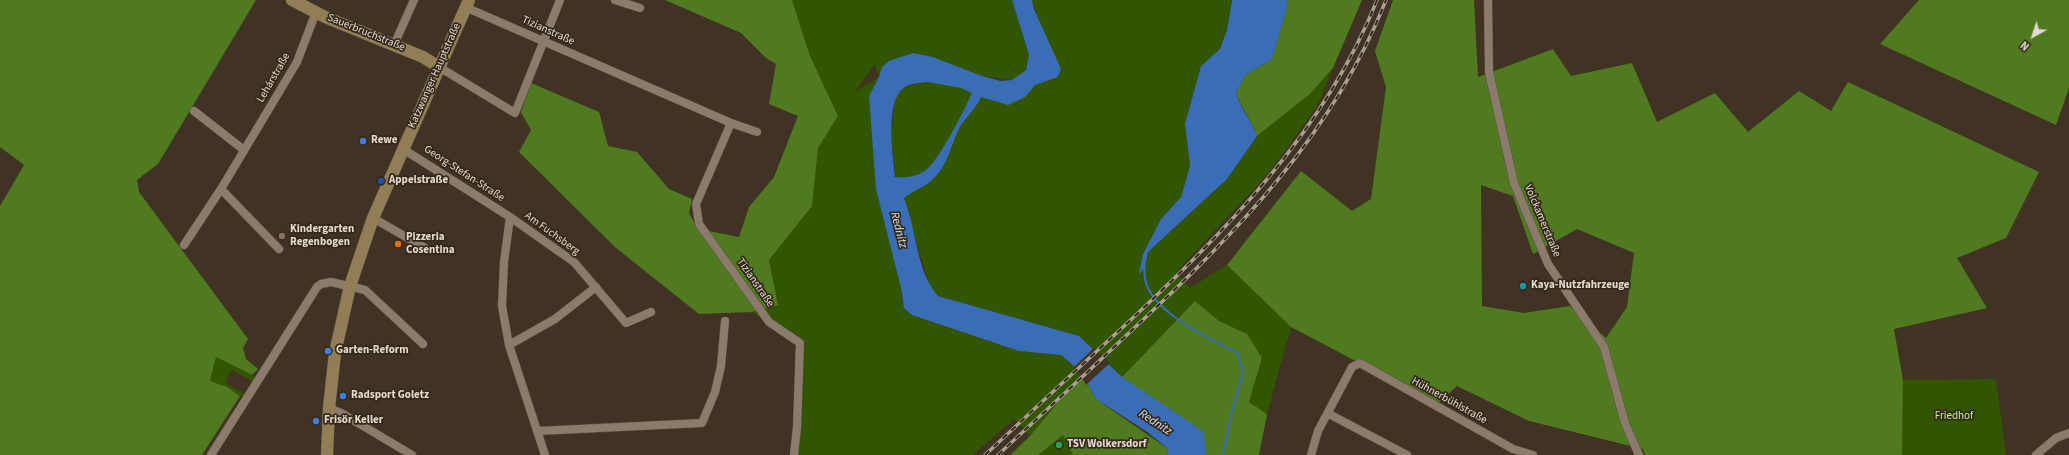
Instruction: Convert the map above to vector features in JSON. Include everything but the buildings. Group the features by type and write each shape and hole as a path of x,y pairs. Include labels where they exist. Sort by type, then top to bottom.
{"main road":[{"name":"Sauerbruchstraße","path":"292,0 316,12 423,57 439,67"},
{"name":"Katzwanger Hauptstraße","path":"327,455 329,408 337,342 350,286 373,218 467,4"}],"street":[{"path":"394,45 414,0"},
{"path":"439,67 515,113 560,0"},
{"path":"615,0 640,8"},
{"name":"Volckamerstraße","path":"1488,0 1489,72 1514,183 1548,264 1604,347 1626,423 1639,455"},
{"name":"Tizianstraße","path":"467,4 543,41 731,123 757,132"},
{"name":"Lehárstraße","path":"184,245 221,189 297,62 316,12"},
{"path":"194,111 244,150"},
{"name":"Tizianstraße","path":"731,123 696,204 699,224 769,322 800,343 797,427 794,455"},
{"name":"Georg-Stefan-Straße","path":"404,149 510,217 504,262 502,306 509,345 545,455"},
{"path":"221,189 279,249"},
{"name":"Am Fuchsberg","path":"510,217 574,262 626,323 651,312"},
{"path":"373,218 425,248"},
{"path":"211,455 317,287 321,284 331,282 339,286 350,286 365,290 422,344"},
{"path":"509,345 555,319 596,287"},
{"path":"537,431 702,423 715,392 721,366 725,321"},
{"name":"Hühnerbühlstraße","path":"1329,414 1352,367 1360,363 1513,449 1533,455"},
{"path":"329,408 343,414 412,455"},
{"path":"1311,455 1318,431 1329,414 1407,455"},
{"path":"2036,455 2056,438 2069,433"}],"green space":[{"path":"0,0 256,0 158,164 137,180 139,192 248,339 243,348 246,359 258,369 252,375 216,357 210,381 227,387 240,396 202,455 0,455 0,206 24,165 0,147"},
{"path":"665,0 792,0 810,56 838,116 818,148 812,206 769,260 778,305 752,312 699,314 616,248 519,152 531,130 521,112 531,83 599,112 608,146 637,152 669,189 692,199 689,213 698,229 739,237 749,207 774,177 798,116 769,104 776,64 766,58 741,33"},
{"path":"792,0 1012,0 1029,55 1026,70 1012,80 982,76 933,57 869,96 873,140 901,288 902,301 912,315 1019,351 1061,355 1082,373 1030,436 1014,419 973,455 796,455 805,343 752,312 778,305 769,260 812,206 818,148 838,116 810,56","holes":["874,65 879,77 855,92"]},
{"path":"1032,0 1232,0 1227,30 1220,49 1201,66 1185,124 1190,166 1181,197 1161,219 1143,254 1145,268 1148,252 1227,179 1257,136 1310,94 1333,68 1317,107 1268,174 1176,272 1190,288 1227,265 1291,327 1267,414 1249,402 1262,358 1247,334 1219,321 1195,301 1122,377 1079,336 938,296 930,287 915,238 909,210 896,178 891,136 895,98 905,86 927,82 961,88 1034,85 1058,77"},
{"path":"1287,0 1362,0 1333,68 1310,94 1257,136 1236,93 1245,75 1272,59 1286,11"},
{"path":"1393,0 1474,0 1478,77 1553,49 1571,76 1632,63 1657,122 1715,93 1748,132 1799,91 1831,111 1848,82 2039,172 2006,238 1957,258 1987,308 1894,329 1903,380 1902,455 1645,455 1643,449 1529,421 1457,386 1437,404 1291,327 1227,265 1301,171 1352,211 1371,199 1386,87 1375,51","holes":["1481,185 1513,196 1533,254 1577,229 1634,253 1627,307 1606,338 1570,306 1524,313 1482,306"]},
{"path":"1919,0 2069,0 2069,88 2056,125 1880,44"},
{"path":"1195,301 1219,321 1247,334 1262,358 1249,402 1267,414 1259,455 1204,455 1169,410 1122,377"},
{"path":"216,357 255,377 254,382 232,370 225,382 245,395 244,398 227,387 210,381"},
{"path":"1082,373 1096,399 1167,448 1168,455 1073,455 1063,435 1038,455 1010,455 1030,436"},
{"name":"Friedhof","path":"1996,379 2006,455 1902,455 1903,380"},
{"name":"TSV Wolkersdorf","path":"1063,435 1073,455 1038,455"}],"water":[{"name":"Rednitz","path":"1012,0 1032,0 1034,9 1061,69 1058,77 1035,85 1025,97 1008,105 981,97 961,125 947,159 939,172 928,183 904,198 925,274 930,285 938,296 1079,336 1122,377 1204,433 1206,455 1168,455 1167,448 1146,431 1096,399 1082,373 1061,355 1019,351 912,315 904,308 901,288 876,189 869,96 879,77 882,67 889,61 913,53 933,57 982,76 1001,81 1012,80 1026,70 1029,55","holes":["927,82 961,88 972,93 950,136 936,159 920,174 909,177 895,177 891,129 894,103 898,94 907,86"]},
{"path":"1232,0 1287,0 1286,11 1272,59 1245,75 1236,93 1257,136 1227,179 1148,252 1145,268 1139,274 1143,254 1161,219 1181,197 1190,166 1185,124 1201,66 1220,49 1227,30"}],"pier":[{"path":"1094,348 1110,363 1086,385 1080,374 1073,368"}],"waterway":[{"path":"1145,268 1146,282 1152,296 1164,308 1178,320 1194,330 1237,353 1243,372 1231,415 1223,455"}],"railway":[{"path":"985,455 1121,329 1197,256 1268,178 1300,137 1329,94 1355,48 1377,0"},
{"path":"998,455 1208,257 1278,180 1309,139 1338,96 1364,50 1386,0"}],"place":[{"name":"Rewe","path":"363,141"},
{"name":"Appelstraße","path":"381,181"},
{"name":"Kindergarten Regenbogen","path":"282,236"},
{"name":"Pizzeria Cosentina","path":"398,244"},
{"name":"Kaya-Nutzfahrzeuge","path":"1523,286"},
{"name":"Garten-Reform","path":"328,351"},
{"name":"Radsport Goletz","path":"343,396"},
{"name":"Frisör Keller","path":"316,421"},
{"name":"TSV Wolkersdorf","path":"1059,445"}]}
